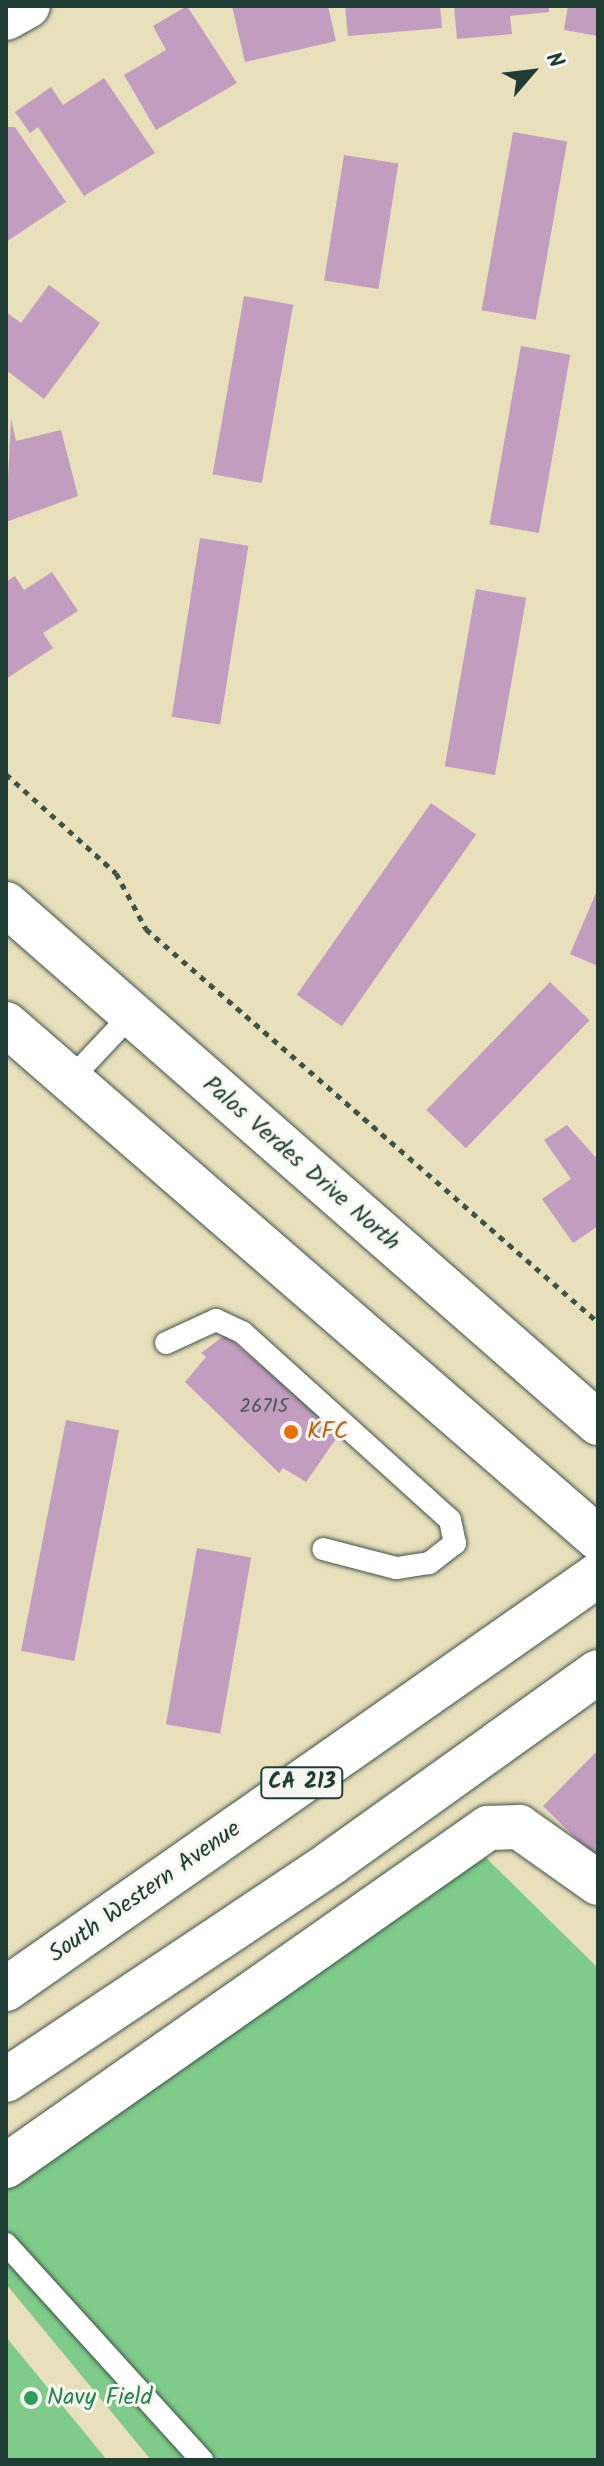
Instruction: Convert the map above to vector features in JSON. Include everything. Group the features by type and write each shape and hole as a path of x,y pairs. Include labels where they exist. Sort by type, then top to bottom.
{"main road":[{"path":"6,18 28,6"},
{"name":"Palos Verdes Drive North","path":"6,904 598,1423"},
{"path":"6,1024 598,1538"},
{"name":"South Western Avenue","path":"6,1989 598,1575"},
{"path":"6,2080 331,1863 598,1672"},
{"path":"6,2166 488,1828 519,1827 598,1883"}],"lane":[{"path":"69,1081 132,1014"},
{"path":"166,1343 216,1320 242,1332 450,1520 455,1543 429,1563 396,1568 323,1549"},
{"path":"6,2244 202,2460"}],"path":[{"path":"6,774 116,873 146,929 598,1322"}],"green space":[{"path":"472,1844 598,1968 598,2460 151,2460 6,2284 6,2177"},
{"name":"Navy Field","path":"6,2337 107,2460 6,2460"}],"building":[{"path":"187,6 237,83 156,130 124,75 166,50 153,26"},
{"path":"232,6 328,6 336,41 245,62"},
{"path":"345,6 440,6 442,28 348,36"},
{"path":"454,6 549,6 549,12 510,16 512,34 457,39"},
{"path":"568,6 598,6 598,36 564,30"},
{"path":"104,78 155,153 84,196 38,127 30,133 15,112 51,87 63,105"},
{"path":"6,127 15,127 66,202 6,242"},
{"path":"513,132 567,142 536,320 482,310"},
{"path":"344,155 398,164 378,289 324,280"},
{"path":"49,285 100,323 44,399 6,370 6,312 21,323"},
{"path":"244,296 293,305 262,483 213,474"},
{"path":"521,346 570,355 539,533 490,524"},
{"path":"11,419 16,441 61,430 78,496 6,522"},
{"path":"200,538 248,546 220,724 172,717"},
{"path":"52,572 78,611 43,633 53,648 6,679 6,582 15,576 24,590"},
{"path":"476,589 526,598 495,775 445,766"},
{"path":"431,803 476,835 342,1026 297,995"},
{"path":"598,888 598,966 570,954"},
{"path":"550,982 590,1020 466,1148 426,1110"},
{"path":"567,1125 598,1160 598,1226 573,1243 542,1199 571,1179 544,1140"},
{"path":"225,1335 300,1399 304,1394 340,1433 306,1482 283,1468 279,1473 185,1382 206,1357 201,1353"},
{"path":"66,1420 119,1430 74,1661 21,1651"},
{"path":"197,1548 251,1558 220,1734 166,1724"},
{"path":"598,1750 598,1860 543,1806"}],"place":[{"name":"KFC","path":"291,1432"},
{"name":"Navy Field","path":"31,2398"}]}
